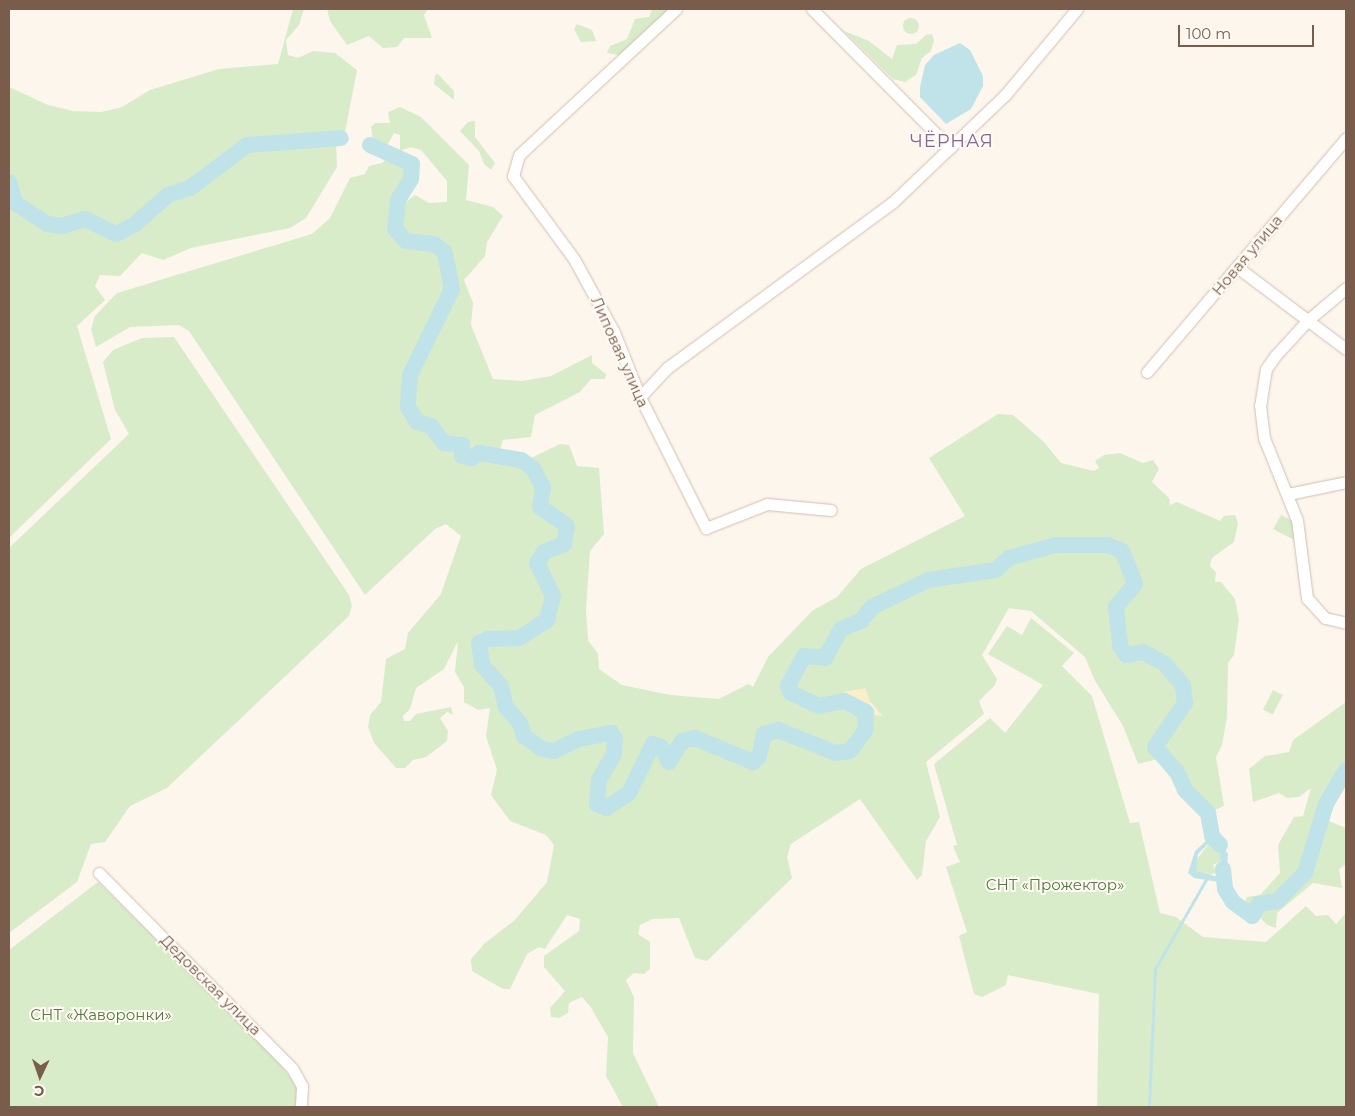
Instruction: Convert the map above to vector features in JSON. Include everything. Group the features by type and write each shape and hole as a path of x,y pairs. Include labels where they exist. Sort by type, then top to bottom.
{"street":[{"name":"Липовая улица","path":"676,9 519,155 512,170 516,183 574,259 614,332 640,397 706,528 767,504 831,510"},
{"path":"812,9 950,148"},
{"path":"640,397 667,368 893,202 1006,95 1077,9"},
{"name":"Новая улица","path":"1147,372 1346,138"},
{"path":"1237,266 1346,349"},
{"path":"1346,288 1308,320 1275,356 1261,388 1264,438 1297,520 1307,598 1325,618 1346,623"},
{"path":"1288,494 1346,482"},
{"name":"Дедовская улица","path":"99,873 292,1068 302,1086 301,1107"}],"green space":[{"path":"293,9 304,9 299,25 286,40 288,55 298,58 313,51 335,53 357,70 345,132 336,139 337,167 306,218 290,228 191,248 163,260 142,253 120,276 100,275 95,286 105,300 77,326 111,439 9,538 9,87 48,105 73,111 101,112 122,107 150,90 219,69 278,64"},
{"path":"327,9 428,9 424,15 432,38 404,38 397,47 383,48 369,36 347,45 330,21"},
{"path":"652,9 673,9 619,55 607,53 610,46 627,39 635,19 649,17"},
{"path":"908,18 914,18 919,23 917,32 908,34 903,29 903,23"},
{"path":"577,24 592,30 596,41 581,42 574,29"},
{"path":"844,31 869,41 892,59 897,45 916,44 926,35 932,34 934,40 931,51 922,58 916,75 905,82 893,79"},
{"path":"438,74 454,91 454,100 434,84 435,75"},
{"path":"400,107 421,117 469,165 466,200 493,207 503,216 487,242 485,256 464,280 473,303 471,325 493,379 522,381 551,376 592,355 592,363 606,374 605,379 591,379 580,392 535,415 531,437 503,440 500,450 531,458 560,444 569,445 577,466 599,468 604,534 590,551 586,609 588,640 598,654 599,669 622,685 670,695 719,699 748,684 753,687 768,657 812,611 837,597 861,569 965,516 929,458 998,414 1013,415 1044,442 1061,463 1094,471 1099,468 1095,461 1104,455 1120,453 1143,463 1153,460 1159,469 1152,482 1169,498 1170,505 1177,502 1220,521 1224,516 1235,515 1238,523 1234,542 1212,558 1210,566 1216,572 1215,582 1221,582 1235,599 1239,620 1234,655 1228,663 1227,717 1222,745 1216,757 1224,806 1215,810 1185,787 1185,772 1166,757 1138,764 1123,726 1094,679 1085,657 1031,611 1009,608 982,655 997,679 995,685 979,701 984,714 926,762 940,817 926,841 922,875 917,880 860,799 791,844 787,857 792,878 707,961 695,958 679,918 653,919 640,925 638,934 650,942 650,969 644,974 634,973 626,980 634,997 633,1053 659,1107 623,1107 606,1076 608,1037 590,1006 582,997 569,1003 568,1013 559,1018 551,1017 550,1008 565,991 544,967 544,956 579,931 580,919 567,915 545,949 539,947 527,954 510,989 503,989 472,971 471,959 485,943 515,920 547,882 554,845 546,835 510,821 491,795 497,770 486,736 490,708 478,710 464,702 464,687 455,672 458,641 444,669 416,688 410,709 403,716 404,721 410,721 416,714 451,707 453,715 447,712 440,718 448,731 447,741 426,757 413,760 405,768 396,768 374,743 368,727 370,715 381,702 386,659 405,649 408,633 441,594 461,536 446,524 435,529 365,595 189,331 179,325 130,327 96,347 91,329 95,316 117,293 312,234 330,218 350,178 365,174 369,166 382,163 393,153 398,153 406,164 398,208 415,195 429,203 447,202 447,181 421,150 411,147 400,151 400,135 394,133 386,147 379,147 373,140 371,127 375,123 390,123 388,112","holes":["844,692 855,692 868,699 882,716 872,714 867,718 863,710 837,705 838,696"]},
{"path":"475,121 475,137 495,163 491,170 484,164 479,151 460,131 468,122"},
{"path":"174,337 349,595 352,606 349,616 167,788 130,806 105,842 91,844 77,882 9,933 9,548 129,434 115,410 103,362 113,350 142,338"},
{"path":"1281,515 1293,521 1294,540 1273,529"},
{"name":"СНТ «Прожектор»","path":"1031,618 1074,653 1062,666 1092,696 1130,823 1139,822 1160,913 1176,917 1203,937 1266,942 1306,906 1316,916 1328,915 1336,924 1346,913 1346,1107 1097,1107 1099,994 1008,975 1006,985 982,997 974,994 959,936 967,932 946,867 960,862 953,846 957,845 934,764 990,718 1005,733 1043,685 988,654 1007,626 1022,635"},
{"path":"1273,690 1283,695 1273,715 1263,710"},
{"path":"1346,702 1346,771 1329,789 1334,803 1329,809 1321,806 1319,812 1324,819 1346,828 1346,864 1339,869 1342,888 1313,883 1277,913 1276,928 1267,925 1245,902 1247,897 1260,895 1280,873 1278,845 1294,817 1303,816 1311,788 1299,797 1287,798 1279,793 1253,802 1249,769 1265,756 1289,752 1293,740"},
{"path":"1211,841 1218,846 1221,861 1213,865 1216,873 1206,876 1196,871 1194,863"},
{"name":"СНТ «Жаворонки»","path":"98,882 273,1055 303,1095 300,1107 9,1107 9,950"}],"sand":[{"path":"865,688 872,707 883,716 872,714 867,719 863,710 837,705 837,696 844,692"}],"water":[{"path":"960,43 970,50 983,76 983,86 971,109 946,124 920,97 920,87 925,65 934,55"},
{"path":"1166,757 1185,772 1182,784 1172,779"},
{"path":"1209,827 1228,854 1225,889 1219,882 1194,878 1188,873 1195,851 1207,840","holes":["1211,841 1218,847 1222,866 1218,877 1196,871 1198,854"]}],"waterway":[{"path":"9,182 15,203 47,224 62,226 85,219 116,234 134,225 168,195 190,188 247,145 341,138"},
{"path":"370,145 412,164 411,179 398,200 395,229 406,241 434,244 445,253 452,289 410,375 408,407 417,422 431,426 444,443 462,445 462,456 472,458 479,453 521,460 533,468 543,488 540,507 567,526 564,544 544,552 537,563 553,596 547,620 519,638 488,639 479,643 482,665 501,686 506,707 520,723 524,736 542,749 554,751 579,739 611,733 615,738 614,754 599,780 597,804 606,808 629,793 653,744 661,747 669,762 682,741 695,738 753,762 759,757 764,734 778,730 836,753 850,751 865,731 866,712 844,701 819,706 791,693 788,686 804,656 825,658 841,629 861,621 872,607 928,580 996,570 1009,558 1056,545 1108,545 1122,551 1135,584 1116,607 1120,646 1126,655 1143,652 1164,663 1183,685 1185,703 1155,747 1177,772 1185,790 1208,813 1212,836 1220,845"},
{"path":"1223,869 1225,889 1233,902 1252,916 1259,904 1277,901 1305,873 1326,804 1346,770"},
{"path":"1149,1107 1155,969 1207,878"}],"district":[{"name":"ЧЁРНАЯ","path":"952,141"}]}
